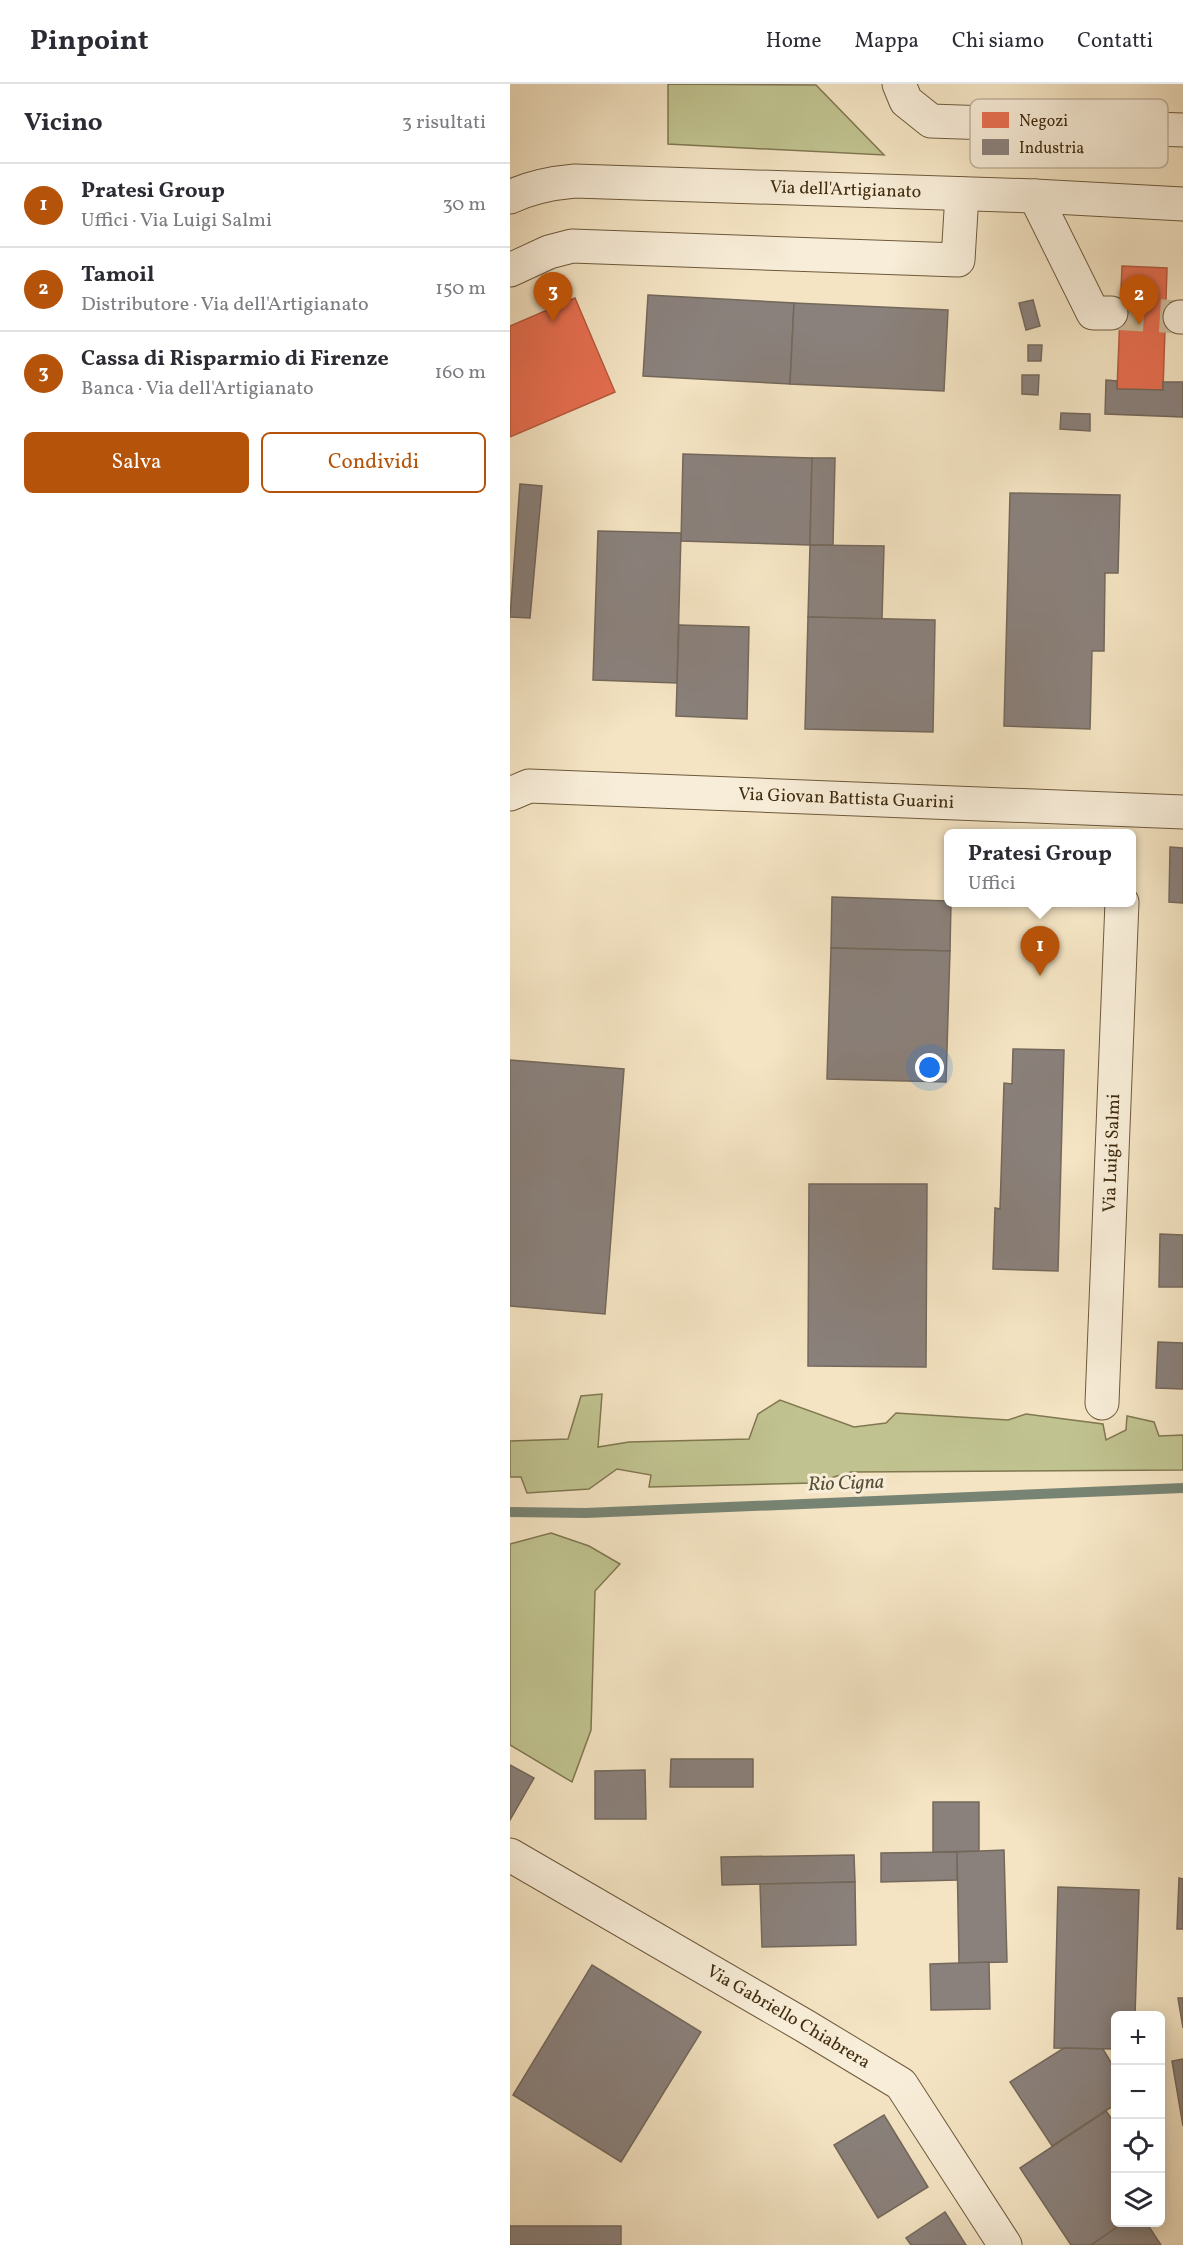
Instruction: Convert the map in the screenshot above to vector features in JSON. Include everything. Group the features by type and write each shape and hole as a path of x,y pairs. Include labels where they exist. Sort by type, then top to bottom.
{"street":[{"path":"899,84 906,101 931,121 970,122"},
{"path":"1168,129 1183,130"},
{"name":"Via dell'Artigianato","path":"510,197 552,183 575,181 1035,196 1183,204"},
{"path":"510,270 549,252 573,246 958,260 962,194"},
{"path":"1035,196 1093,313 1111,313"},
{"name":"Via Giovan Battista Guarini","path":"510,794 529,786 1041,797 1125,822 1183,812"},
{"name":"Via Luigi Salmi","path":"1102,1404 1122,907"},
{"name":"Via Gabriello Chiabrera","path":"510,1855 901,2084 1005,2245"}],"green space":[{"path":"668,84 816,85 884,155 668,144"},
{"path":"602,1394 598,1447 629,1442 749,1439 758,1414 780,1400 854,1427 886,1423 896,1413 1008,1420 1026,1414 1103,1424 1106,1440 1126,1430 1127,1416 1154,1422 1159,1436 1183,1435 1183,1470 851,1472 813,1483 649,1487 651,1475 617,1469 589,1489 527,1493 521,1477 510,1477 510,1441 568,1439 581,1396"},
{"path":"551,1533 589,1546 620,1564 595,1591 591,1730 572,1782 510,1745 510,1544"}],"building: Negozi":[{"path":"1122,266 1167,268 1163,390 1117,389"},
{"path":"575,298 615,392 510,437 510,326"}],"building: Industria":[{"path":"648,295 794,303 790,384 643,376"},
{"path":"1033,300 1040,326 1026,330 1019,303"},
{"path":"794,303 948,310 944,391 790,384"},
{"path":"1028,345 1042,345 1041,361 1028,361"},
{"path":"1022,375 1039,375 1038,395 1022,394"},
{"path":"1106,380 1117,381 1117,389 1163,390 1163,382 1183,382 1183,417 1105,414"},
{"path":"1061,413 1090,414 1090,431 1060,429"},
{"path":"683,454 812,458 810,545 681,541"},
{"path":"812,458 835,458 833,545 810,545"},
{"path":"520,484 542,486 530,618 510,617"},
{"path":"1010,493 1120,495 1118,573 1105,573 1104,651 1092,651 1090,729 1004,726"},
{"path":"598,531 681,533 677,683 593,680"},
{"path":"810,545 884,546 882,619 808,617"},
{"path":"808,617 935,620 933,732 805,729"},
{"path":"679,625 749,627 747,719 676,716"},
{"path":"1170,847 1183,848 1183,903 1169,902"},
{"path":"832,897 944,901 944,907 951,907 950,951 831,948"},
{"path":"831,948 950,951 946,1082 827,1079"},
{"path":"1013,1049 1064,1050 1058,1271 993,1269 995,1208 1000,1209 1004,1083 1012,1084"},
{"path":"510,1060 624,1069 605,1314 510,1306"},
{"path":"809,1184 927,1184 926,1367 808,1366"},
{"path":"1160,1234 1183,1235 1183,1287 1159,1287"},
{"path":"1158,1342 1183,1343 1183,1389 1156,1388"},
{"path":"671,1759 753,1759 753,1787 670,1787"},
{"path":"510,1765 534,1778 510,1820"},
{"path":"645,1770 646,1819 595,1819 595,1771"},
{"path":"933,1802 979,1802 979,1851 933,1852"},
{"path":"1004,1850 1007,1962 959,1963 957,1852"},
{"path":"957,1852 957,1880 881,1882 881,1853"},
{"path":"854,1855 855,1882 722,1885 721,1857"},
{"path":"1179,1878 1183,1879 1183,1929 1177,1929"},
{"path":"855,1882 856,1945 762,1947 760,1884"},
{"path":"1058,1887 1139,1890 1135,2011 1111,2011 1111,2049 1054,2048"},
{"path":"989,1962 990,2009 931,2010 930,1964"},
{"path":"592,1965 701,2032 621,2162 513,2095"},
{"path":"1178,1998 1183,1998 1183,2028"},
{"path":"1064,2048 1103,2049 1111,2063 1111,2107 1052,2146 1010,2082"},
{"path":"1183,2059 1183,2126 1172,2061"},
{"path":"1106,2111 1111,2118 1111,2227 1118,2227 1091,2245 1071,2245 1020,2168"},
{"path":"884,2115 928,2187 878,2218 834,2145"},
{"path":"945,2212 966,2245 911,2245 906,2238"},
{"path":"510,2226 621,2226 621,2245 510,2245"},
{"path":"1118,2227 1149,2227 1161,2245 1091,2245"}],"waterway":[{"name":"Rio Cigna","path":"510,1512 586,1513 1183,1488"}],"tunnel":[{"path":"1111,313 1180,317"}],"place":[{"name":"Cassa di Risparmio di Firenze","path":"553,322"},
{"name":"Tamoil","path":"1139,325"},
{"name":"Pratesi Group","path":"1040,976"}]}
